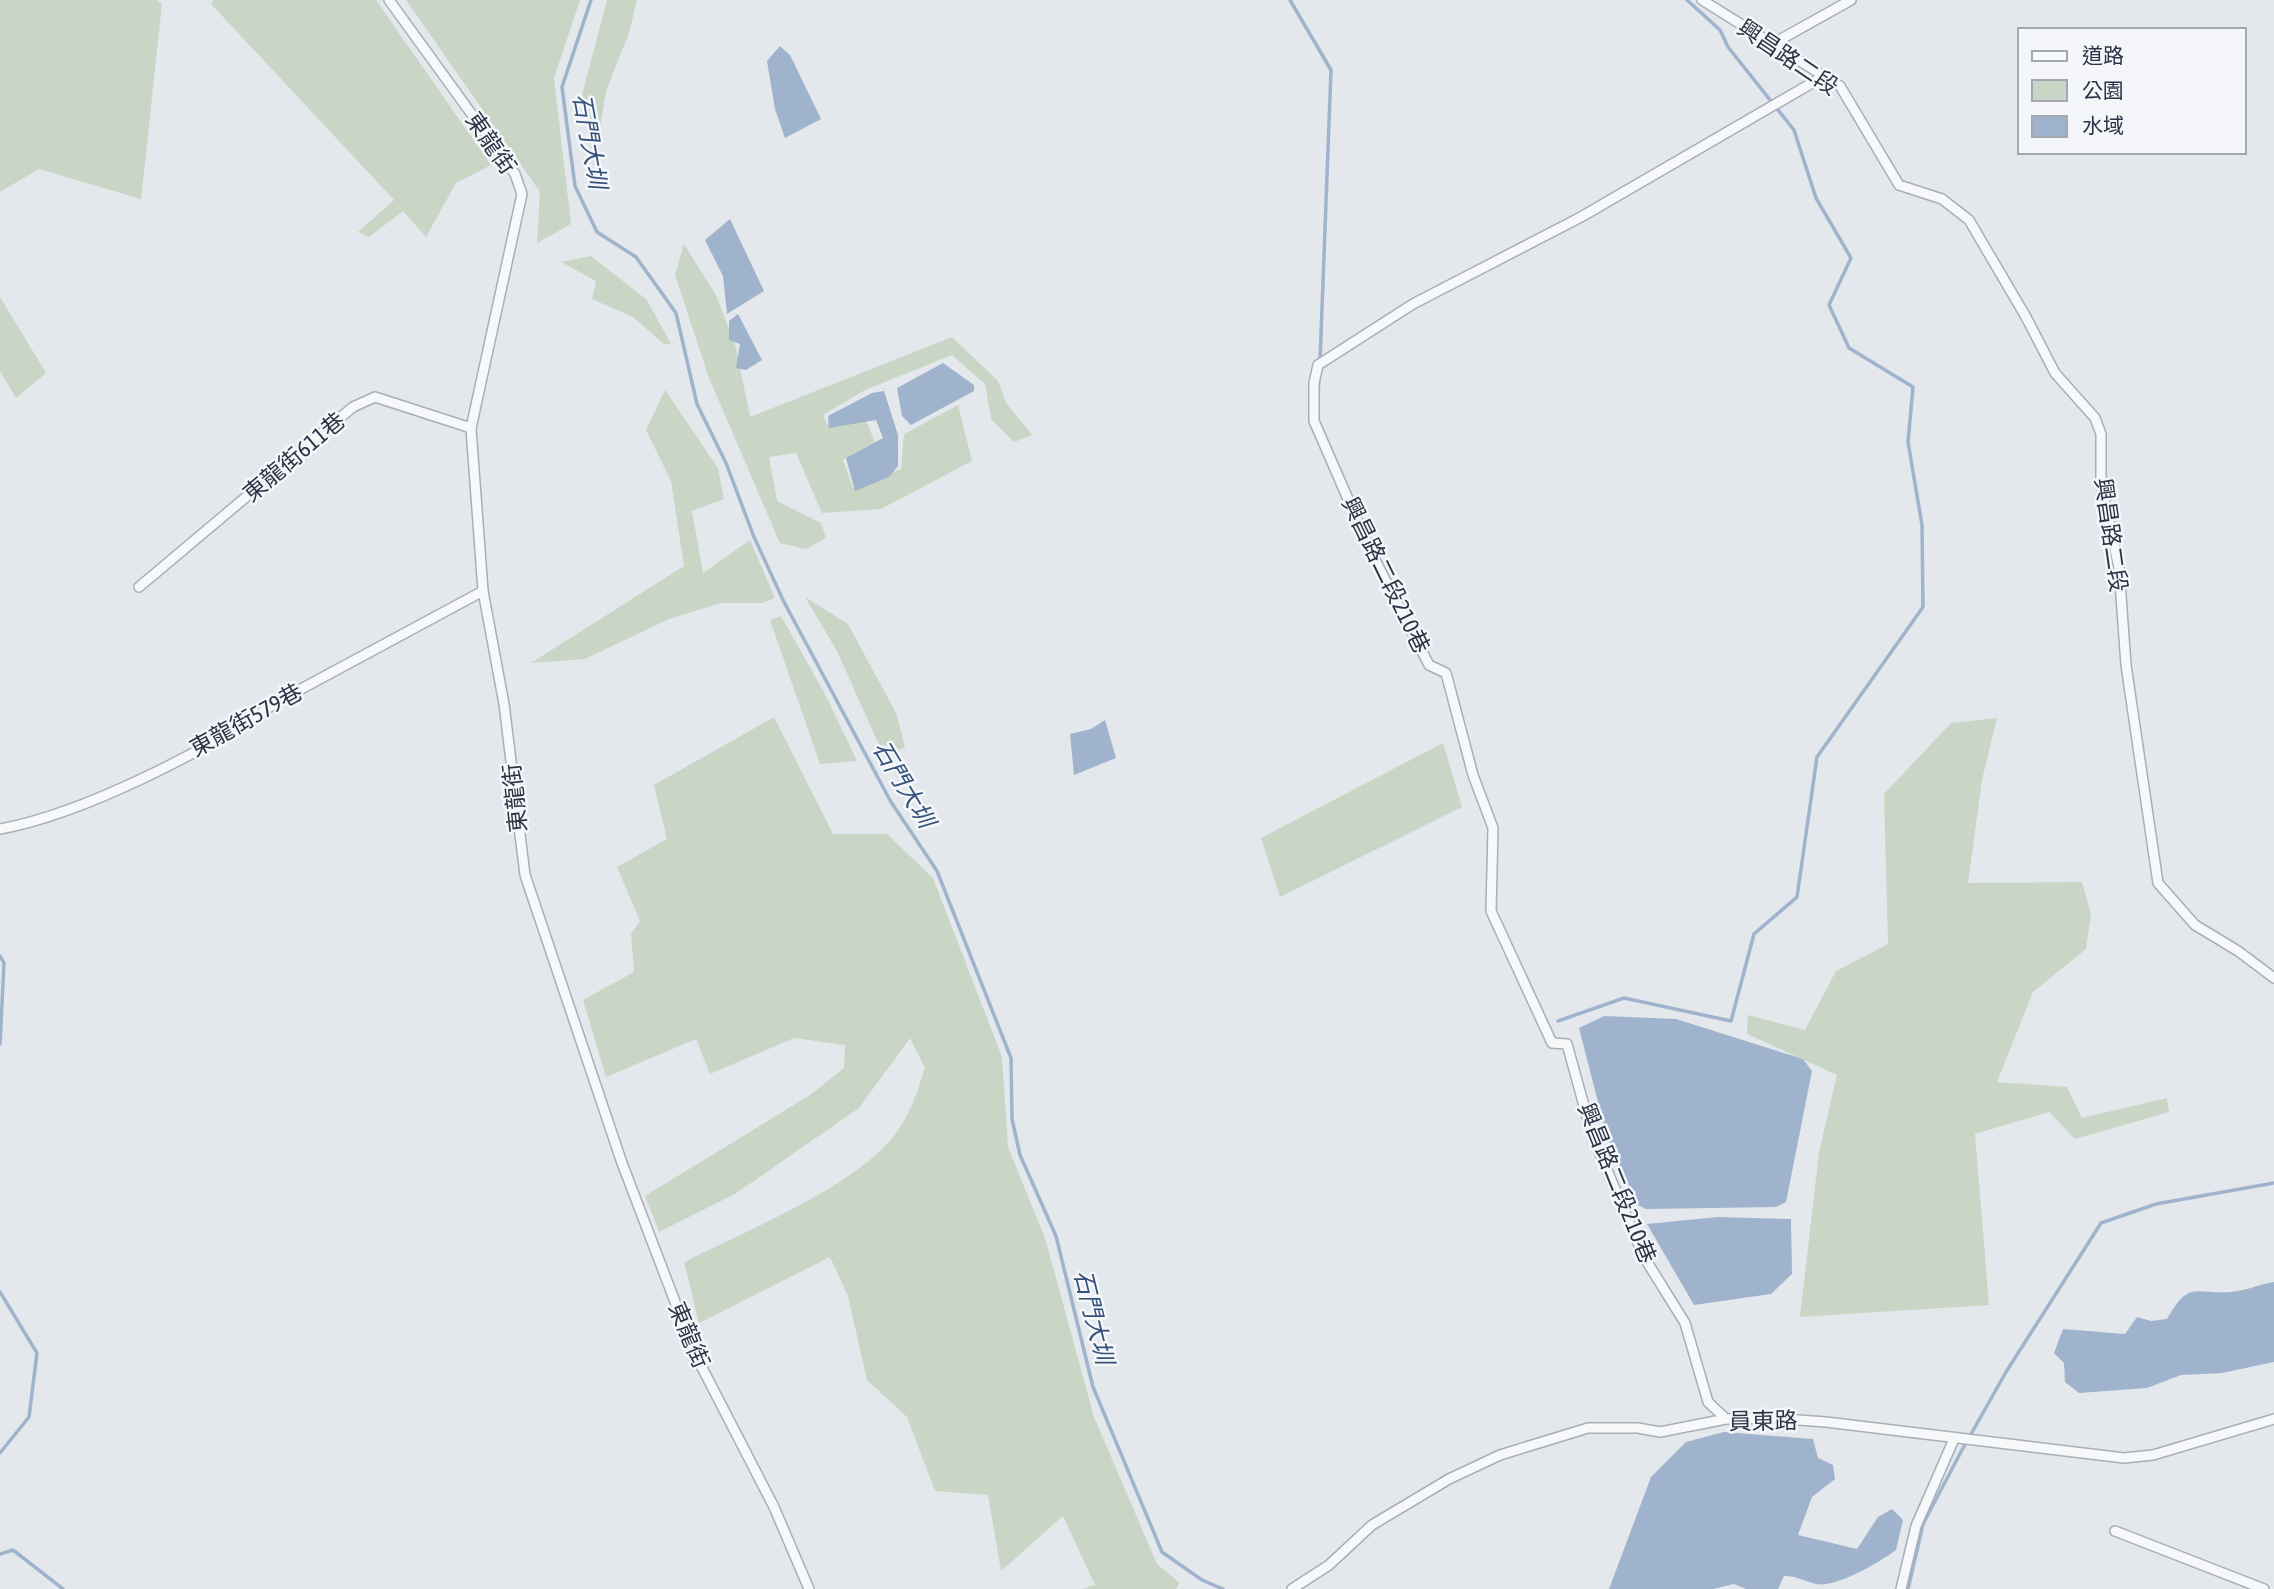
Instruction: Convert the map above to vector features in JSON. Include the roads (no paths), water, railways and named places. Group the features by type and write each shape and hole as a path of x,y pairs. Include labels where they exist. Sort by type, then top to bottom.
{"street":[{"name":"東龍街","path":"389,0 515,174 522,194 471,428 483,591 505,704 525,874 622,1163 695,1354 762,1483 809,1589"},
{"name":"興昌路二段","path":"1702,0 1840,86 1899,185 1942,199 1969,220 2026,317 2055,373 2095,418 2103,450 2101,483 2119,568 2126,665 2158,883 2195,926 2238,951 2274,978"},
{"path":"1774,43 1851,0"},
{"name":"興昌路二段210巷","path":"1726,1419 1708,1402 1685,1323 1644,1257 1602,1159 1592,1135 1567,1044 1552,1043 1491,911 1493,828 1473,775 1446,673 1429,665 1372,554 1314,421 1314,383 1321,363 1413,304 1581,217 1824,76"},
{"name":"東龍街611巷","path":"139,587 354,407 375,397 471,428"},
{"name":"東龍街579巷","path":"0,829 29,824 125,786 251,720 277,702 483,591"},
{"name":"員東路","path":"1292,1589 1329,1565 1372,1525 1403,1505 1500,1455 1588,1428 1638,1428 1660,1432 1748,1417 1826,1422 2124,1458 2153,1455 2274,1419"},
{"path":"1901,1589 1916,1526 1954,1439"},
{"path":"2115,1531 2264,1589"}],"water":[{"path":"780,46 790,55 821,119 785,138 775,109 767,61"},
{"path":"730,219 764,291 727,314 723,276 705,240"},
{"path":"738,314 762,360 746,370 736,368 740,344 729,340 729,321"},
{"path":"943,363 974,385 974,391 911,425 902,416 897,388"},
{"path":"884,391 898,435 898,466 889,477 855,491 846,458 883,438 876,420 829,428 828,416 872,393"},
{"path":"1105,720 1116,758 1074,775 1070,734 1091,729"},
{"path":"1604,1016 1676,1019 1803,1059 1812,1071 1786,1202 1776,1207 1646,1209 1636,1204 1606,1133 1579,1028"},
{"path":"1718,1217 1791,1219 1792,1274 1771,1294 1694,1305 1647,1224"},
{"path":"2274,1282 2274,1362 2222,1373 2181,1375 2147,1388 2079,1393 2065,1382 2064,1363 2054,1353 2063,1329 2125,1334 2137,1317 2151,1321 2167,1319 2175,1306 2188,1294 2236,1291"},
{"path":"1724,1432 1813,1439 1818,1458 1833,1465 1835,1479 1812,1497 1798,1535 1857,1549 1878,1517 1892,1509 1903,1520 1896,1550 1857,1573 1825,1584 1784,1576 1778,1589 1746,1589 1734,1584 1713,1589 1609,1589 1651,1477 1686,1442"}],"waterway":[{"name":"石門大圳","path":"591,0 562,87 575,186 597,232 636,257 676,313 697,404 726,463 754,537 784,602 891,802 937,871 1011,1058 1012,1119 1020,1155 1056,1236 1093,1387 1162,1552 1202,1580 1223,1589"},
{"path":"1290,0 1331,70 1320,361"},
{"path":"1558,1021 1624,998 1731,1021 1754,934 1797,897 1817,757 1923,607 1922,525 1908,442 1913,387 1849,348 1829,305 1851,258 1816,198 1794,130 1728,47 1720,30 1687,0"},
{"path":"1318,399 1319,376"},
{"path":"0,956 4,963 0,1044"},
{"path":"1908,1589 1923,1524 1962,1450 2006,1372 2101,1223 2156,1204 2274,1183"},
{"path":"0,1292 37,1353 29,1417 0,1453"},
{"path":"0,1554 13,1550 63,1589"}]}
